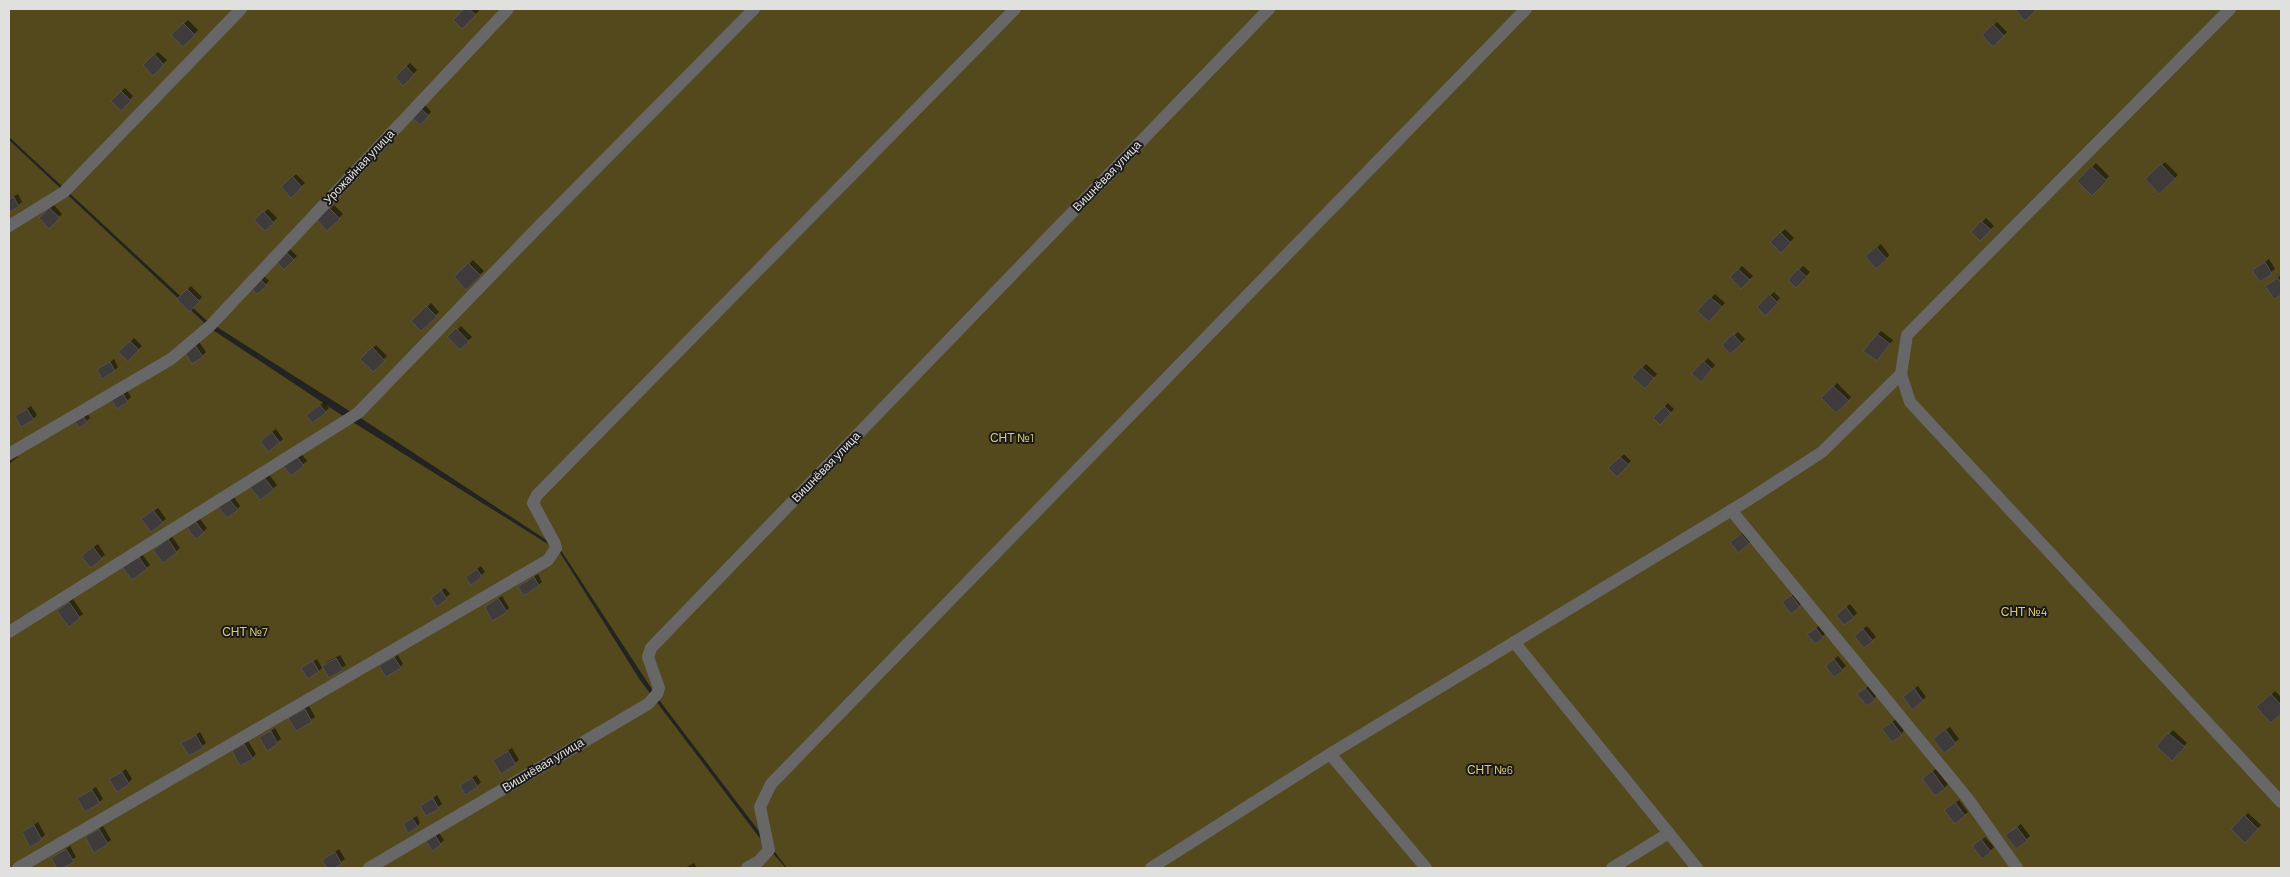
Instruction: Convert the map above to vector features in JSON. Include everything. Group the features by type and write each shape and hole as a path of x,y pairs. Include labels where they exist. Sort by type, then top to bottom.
{"street":[{"path":"9,226 64,192 241,9"},
{"name":"Урожайная улица","path":"9,454 170,359 210,326 508,9"},
{"path":"9,632 358,413 539,226 754,9"},
{"path":"18,868 548,560 556,548 533,503 537,495 1015,9"},
{"name":"Вишнёвая улица","path":"369,868 648,704 657,694 659,688 648,657 651,648 1269,9"},
{"path":"747,868 759,861 769,850 760,807 771,784 1526,9"},
{"path":"2230,9 1907,335 1901,374 1910,402 2281,802"},
{"path":"1151,868 1330,754 1731,510 1822,452 1901,374"},
{"path":"1731,510 1968,799 2017,868"},
{"path":"1514,642 1697,868"},
{"path":"1330,754 1426,868"},
{"path":"1612,868 1669,833"}],"green space":[{"name":"СНТ №1","path":"9,9 2281,9 2281,868 787,868 659,700 560,549 362,419 206,320 9,137"},
{"name":"СНТ №7","path":"9,140 210,328 340,414 559,551 640,680 762,841 786,868 9,868"}],"building":[{"path":"464,9 469,9 476,15 462,29 453,20"},
{"path":"2015,9 2037,9 2025,21"},
{"path":"183,23 195,35 183,47 171,35"},
{"path":"1993,24 2004,36 1993,47 1982,35"},
{"path":"154,54 164,65 153,76 143,65"},
{"path":"406,66 414,75 403,86 395,77"},
{"path":"121,91 131,101 121,111 111,101"},
{"path":"420,108 429,116 420,125 411,117"},
{"path":"2161,164 2175,179 2159,194 2145,179"},
{"path":"2091,166 2107,181 2092,196 2077,181"},
{"path":"292,176 302,187 291,198 281,187"},
{"path":"14,197 19,207 9,212 9,199"},
{"path":"49,208 60,218 49,229 39,218"},
{"path":"329,208 340,219 327,231 317,220"},
{"path":"263,211 274,223 265,231 254,220"},
{"path":"1981,221 1991,230 1980,241 1971,232"},
{"path":"1780,232 1791,243 1781,253 1770,242"},
{"path":"1876,247 1887,259 1876,269 1865,256"},
{"path":"285,251 294,260 284,270 275,260"},
{"path":"2265,262 2272,274 2260,282 2252,270"},
{"path":"468,263 481,276 466,290 454,277"},
{"path":"1738,269 1750,280 1741,289 1730,277"},
{"path":"1798,269 1807,277 1796,288 1788,280"},
{"path":"257,276 267,286 257,294 248,285"},
{"path":"2278,278 2281,283 2281,295 2274,299 2265,286"},
{"path":"187,289 200,302 189,312 177,299"},
{"path":"1769,294 1778,303 1765,316 1757,307"},
{"path":"1710,297 1722,307 1709,322 1697,311"},
{"path":"426,306 437,317 421,331 411,321"},
{"path":"456,328 469,342 460,350 447,337"},
{"path":"1733,334 1742,344 1730,354 1722,345"},
{"path":"1877,334 1890,344 1877,361 1863,351"},
{"path":"130,341 139,350 128,361 118,352"},
{"path":"195,345 203,357 192,364 184,351"},
{"path":"372,347 385,361 373,372 360,359"},
{"path":"1703,361 1712,369 1701,382 1691,374"},
{"path":"110,362 115,371 102,379 97,369"},
{"path":"1641,367 1654,378 1645,389 1632,377"},
{"path":"1833,386 1849,401 1836,413 1821,398"},
{"path":"120,389 128,402 117,409 109,396"},
{"path":"320,405 326,413 312,423 306,415"},
{"path":"1664,406 1671,413 1660,425 1653,418"},
{"path":"27,409 34,420 21,427 15,416"},
{"path":"82,414 87,423 79,428 73,419"},
{"path":"272,432 280,443 268,452 260,441"},
{"path":"295,454 304,466 291,476 282,464"},
{"path":"1620,457 1629,465 1617,477 1608,468"},
{"path":"263,476 274,490 260,500 249,486"},
{"path":"229,499 238,510 227,518 218,507"},
{"path":"153,510 163,523 151,532 141,519"},
{"path":"195,521 204,533 196,539 187,528"},
{"path":"1741,534 1749,544 1738,553 1730,542"},
{"path":"168,539 177,553 163,563 153,550"},
{"path":"93,547 102,559 91,568 81,556"},
{"path":"138,556 147,569 132,580 122,567"},
{"path":"477,569 482,577 471,585 465,577"},
{"path":"534,577 539,586 523,596 518,586"},
{"path":"441,590 447,599 437,607 431,598"},
{"path":"1791,595 1800,607 1791,614 1782,602"},
{"path":"498,598 507,612 492,621 485,607"},
{"path":"69,602 80,618 69,627 57,611"},
{"path":"1846,607 1854,618 1844,625 1836,615"},
{"path":"1816,628 1823,638 1815,644 1807,634"},
{"path":"1863,629 1873,641 1864,648 1854,636"},
{"path":"394,657 401,668 386,677 379,666"},
{"path":"336,658 343,670 329,678 322,666"},
{"path":"1834,659 1843,671 1834,677 1825,666"},
{"path":"313,661 319,672 308,679 301,668"},
{"path":"1865,688 1875,700 1867,706 1857,694"},
{"path":"1914,688 1923,701 1912,710 1903,697"},
{"path":"2271,694 2281,705 2281,714 2271,723 2256,707"},
{"path":"305,709 312,722 296,731 288,718"},
{"path":"1892,722 1902,735 1892,742 1882,729"},
{"path":"1945,729 1956,744 1944,753 1933,739"},
{"path":"271,731 278,744 267,751 259,737"},
{"path":"2168,733 2185,747 2172,761 2156,746"},
{"path":"196,735 203,748 189,756 181,743"},
{"path":"244,744 253,759 240,766 232,751"},
{"path":"508,751 516,765 501,774 493,760"},
{"path":"1932,771 1945,789 1935,796 1922,779"},
{"path":"122,772 129,784 117,792 109,779"},
{"path":"472,778 478,787 465,795 460,785"},
{"path":"92,790 100,803 85,812 77,798"},
{"path":"433,798 439,809 426,816 420,806"},
{"path":"1955,802 1965,816 1955,824 1944,810"},
{"path":"2244,815 2258,829 2245,843 2231,829"},
{"path":"412,818 418,827 408,833 403,824"},
{"path":"34,825 42,840 30,847 22,832"},
{"path":"2017,827 2027,841 2016,849 2005,835"},
{"path":"99,829 108,844 94,853 85,837"},
{"path":"435,835 441,845 432,851 426,841"},
{"path":"1981,839 1991,852 1982,859 1972,846"},
{"path":"66,849 74,862 63,868 57,868 51,858"},
{"path":"335,852 342,864 335,868 327,868 322,860"}],"park label":[{"name":"СНТ №4","path":"2024,612"},
{"name":"СНТ №6","path":"1490,770"}]}
